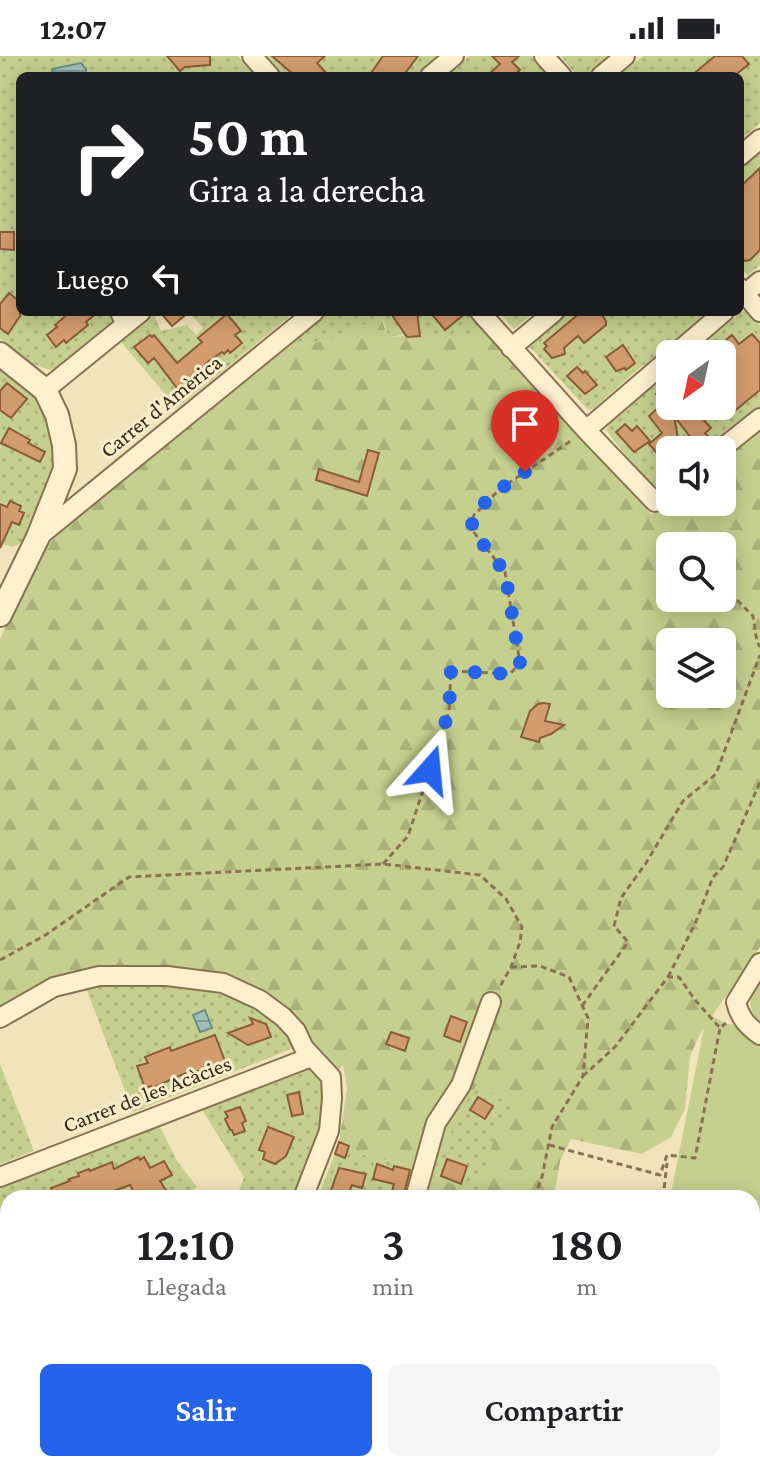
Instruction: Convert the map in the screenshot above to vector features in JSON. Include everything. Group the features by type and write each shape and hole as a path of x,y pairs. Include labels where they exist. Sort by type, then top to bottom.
{"street":[{"path":"252,56 266,72"},
{"path":"435,72 454,56"},
{"path":"544,56 558,72"},
{"path":"606,72 625,56"},
{"path":"744,153 760,139"},
{"path":"744,295 760,312"},
{"name":"Carrer d'Amèrica","path":"38,537 309,316"},
{"path":"483,316 580,434 656,501"},
{"path":"511,348 549,316"},
{"path":"691,340 719,316"},
{"path":"45,390 119,320"},
{"path":"0,354 45,390 57,415 64,445 65,469 38,537 0,615"},
{"path":"580,434 656,370"},
{"path":"736,437 760,418"},
{"path":"760,963 736,1002 738,1013 746,1025 760,1035"},
{"path":"0,1018 54,987 99,976 167,976 223,983 260,1000 296,1031 304,1048 331,1077 329,1131 306,1190"},
{"path":"417,1190 436,1123 461,1085 491,1002"},
{"name":"Carrer de les Acàcies","path":"0,1177 311,1057"}],"path":[{"path":"383,864 408,836 449,711 451,671 510,674 520,663 505,572 472,530 474,515 500,489 580,434"},
{"path":"736,599 753,616 760,647"},
{"path":"582,1006 628,942 614,926 621,898 683,801 716,774 760,655"},
{"path":"537,1190 552,1127 583,1076 615,1047 668,977 695,924 713,877 723,867 760,782"},
{"path":"0,960 44,936 129,877 383,864 480,875 506,899 522,927 520,942 511,967 491,1002"},
{"path":"511,967 540,966 569,977 588,1018 583,1076"},
{"path":"668,977 679,977 720,1028"},
{"path":"667,1155 695,1158 720,1028 738,1013"},
{"path":"549,1145 660,1175 667,1155"},
{"path":"664,1190 667,1155"}],"green space":[{"path":"0,56 238,56 252,72 16,72 16,316 118,316 54,369 40,367 0,339"},
{"path":"266,56 438,56 418,72 280,72"},
{"path":"469,56 533,56 547,72 450,72"},
{"path":"561,56 611,56 590,72 574,72"},
{"path":"643,56 760,56 760,123 744,137 744,72 623,72"},
{"path":"760,151 760,265 748,275 744,272 744,165"},
{"path":"744,311 749,312 760,325 760,408 727,436 656,436 656,488 606,430 610,423 656,384 656,420 736,420 736,340 708,340 736,316 744,316"},
{"path":"153,316 161,331 187,325 196,335 203,328 192,316 290,316 177,408 121,342"},
{"path":"325,316 474,316 489,333 407,337 405,334 388,338 381,317 330,340 288,347"},
{"path":"503,316 530,316 514,329"},
{"path":"562,316 708,316 712,319 681,340 656,340 656,357 588,410 528,345"},
{"path":"381,317 388,338 405,334 489,333 652,515 656,512 656,516 736,516 736,448 760,428 760,947 701,1032 690,1056 685,1109 671,1137 642,1154 571,1139 560,1161 555,1190 413,1190 419,1169 357,1153 339,1142 347,1088 343,1065 334,1075 316,1052 86,988 53,999 0,1028 0,639 47,544 288,346 330,340"},
{"path":"0,365 36,395 45,410 54,439 54,462 49,482 23,540 12,546 0,543"},
{"path":"760,977 760,1024 750,1000"},
{"path":"177,987 220,992 254,1005 290,1033 296,1047 133,1112 86,988"},
{"path":"707,1013 726,1024 740,1025 760,1040 760,1190 672,1190"},
{"path":"0,1064 34,1151 0,1164"},
{"path":"306,1067 317,1069 324,1077 325,1104 320,1131 297,1190 239,1190 244,1177 201,1108"},
{"path":"476,1086 512,1106 496,1133 478,1190 469,1190 431,1176 458,1116"},
{"path":"159,1125 177,1161 197,1187 193,1190 0,1190 0,1187"},
{"path":"339,1142 357,1153 419,1169 413,1190 321,1190"}],"water":[{"path":"81,63 86,72 52,72 52,69"},
{"path":"205,1010 212,1028 200,1032 193,1015"}],"building":[{"path":"167,56 210,56 210,65 185,67 180,71"},
{"path":"272,56 325,56 317,63 325,72 290,72"},
{"path":"383,56 418,56 406,72 372,72"},
{"path":"492,56 519,56 512,62 520,70 491,72 500,64"},
{"path":"715,56 742,56 749,64 739,72 696,72"},
{"path":"760,168 760,250 745,261 744,260 744,183"},
{"path":"0,232 14,232 14,250 0,249"},
{"path":"9,293 16,299 16,316 20,316 8,334 0,328 0,304"},
{"path":"65,316 93,316 86,322 88,325 56,347 47,335 57,327 55,325"},
{"path":"163,316 184,316 172,326"},
{"path":"229,316 241,331 235,335 242,343 230,353 228,350 224,354 222,352 205,364 208,369 202,377 180,392 154,358 148,363 134,347 154,335 177,363 202,342 198,338"},
{"path":"393,316 418,316 420,336 407,337"},
{"path":"433,316 462,316 445,330"},
{"path":"576,316 603,316 606,321 606,325 584,343 578,336 564,348 565,354 552,358 544,349 547,346 544,343"},
{"path":"752,334 760,343 760,390 736,410 736,340 739,344"},
{"path":"623,345 635,363 626,370 616,371 606,357"},
{"path":"577,367 597,385 585,394 567,376"},
{"path":"7,383 27,399 11,418 0,410 0,391"},
{"path":"656,410 656,420 675,420 678,436 658,436 662,433 649,416"},
{"path":"677,420 704,420 711,428 705,433 708,436 689,436"},
{"path":"625,424 632,431 637,426 650,441 634,452 616,432"},
{"path":"9,428 45,452 40,462 1,443"},
{"path":"656,438 656,452 649,444"},
{"path":"368,450 379,453 367,496 316,480 319,469 359,482"},
{"path":"10,501 21,506 19,511 24,513 19,525 12,522 0,548 0,504 7,507"},
{"path":"543,703 550,704 545,721 564,725 540,738 539,742 521,737 530,711"},
{"path":"451,1016 467,1022 460,1042 444,1036"},
{"path":"250,1018 266,1024 271,1037 248,1045 228,1033 253,1024"},
{"path":"391,1032 409,1038 405,1051 386,1044"},
{"path":"215,1035 226,1064 206,1071 186,1073 152,1088 145,1088 137,1066 148,1063 145,1057"},
{"path":"299,1092 303,1114 292,1116 287,1095"},
{"path":"478,1097 493,1106 485,1119 470,1110"},
{"path":"240,1107 246,1121 242,1123 245,1131 234,1135 225,1119 228,1117 225,1112"},
{"path":"268,1127 294,1137 286,1156 275,1164 263,1159 265,1152 259,1150"},
{"path":"339,1142 349,1146 345,1158 335,1154"},
{"path":"144,1157 150,1168 164,1161 172,1175 160,1181 166,1190 133,1190 130,1185 116,1190 51,1188 79,1176 78,1173 112,1162 114,1169"},
{"path":"447,1159 467,1166 461,1184 441,1176"},
{"path":"377,1164 393,1170 394,1166 410,1170 405,1190 392,1190 394,1184 373,1179"},
{"path":"339,1168 366,1174 362,1188 352,1185 350,1190 331,1190"}],"route":[{"path":"430,770 449,711 451,671 510,674 520,663 505,572 472,530 471,522 500,489 525,472"}]}
